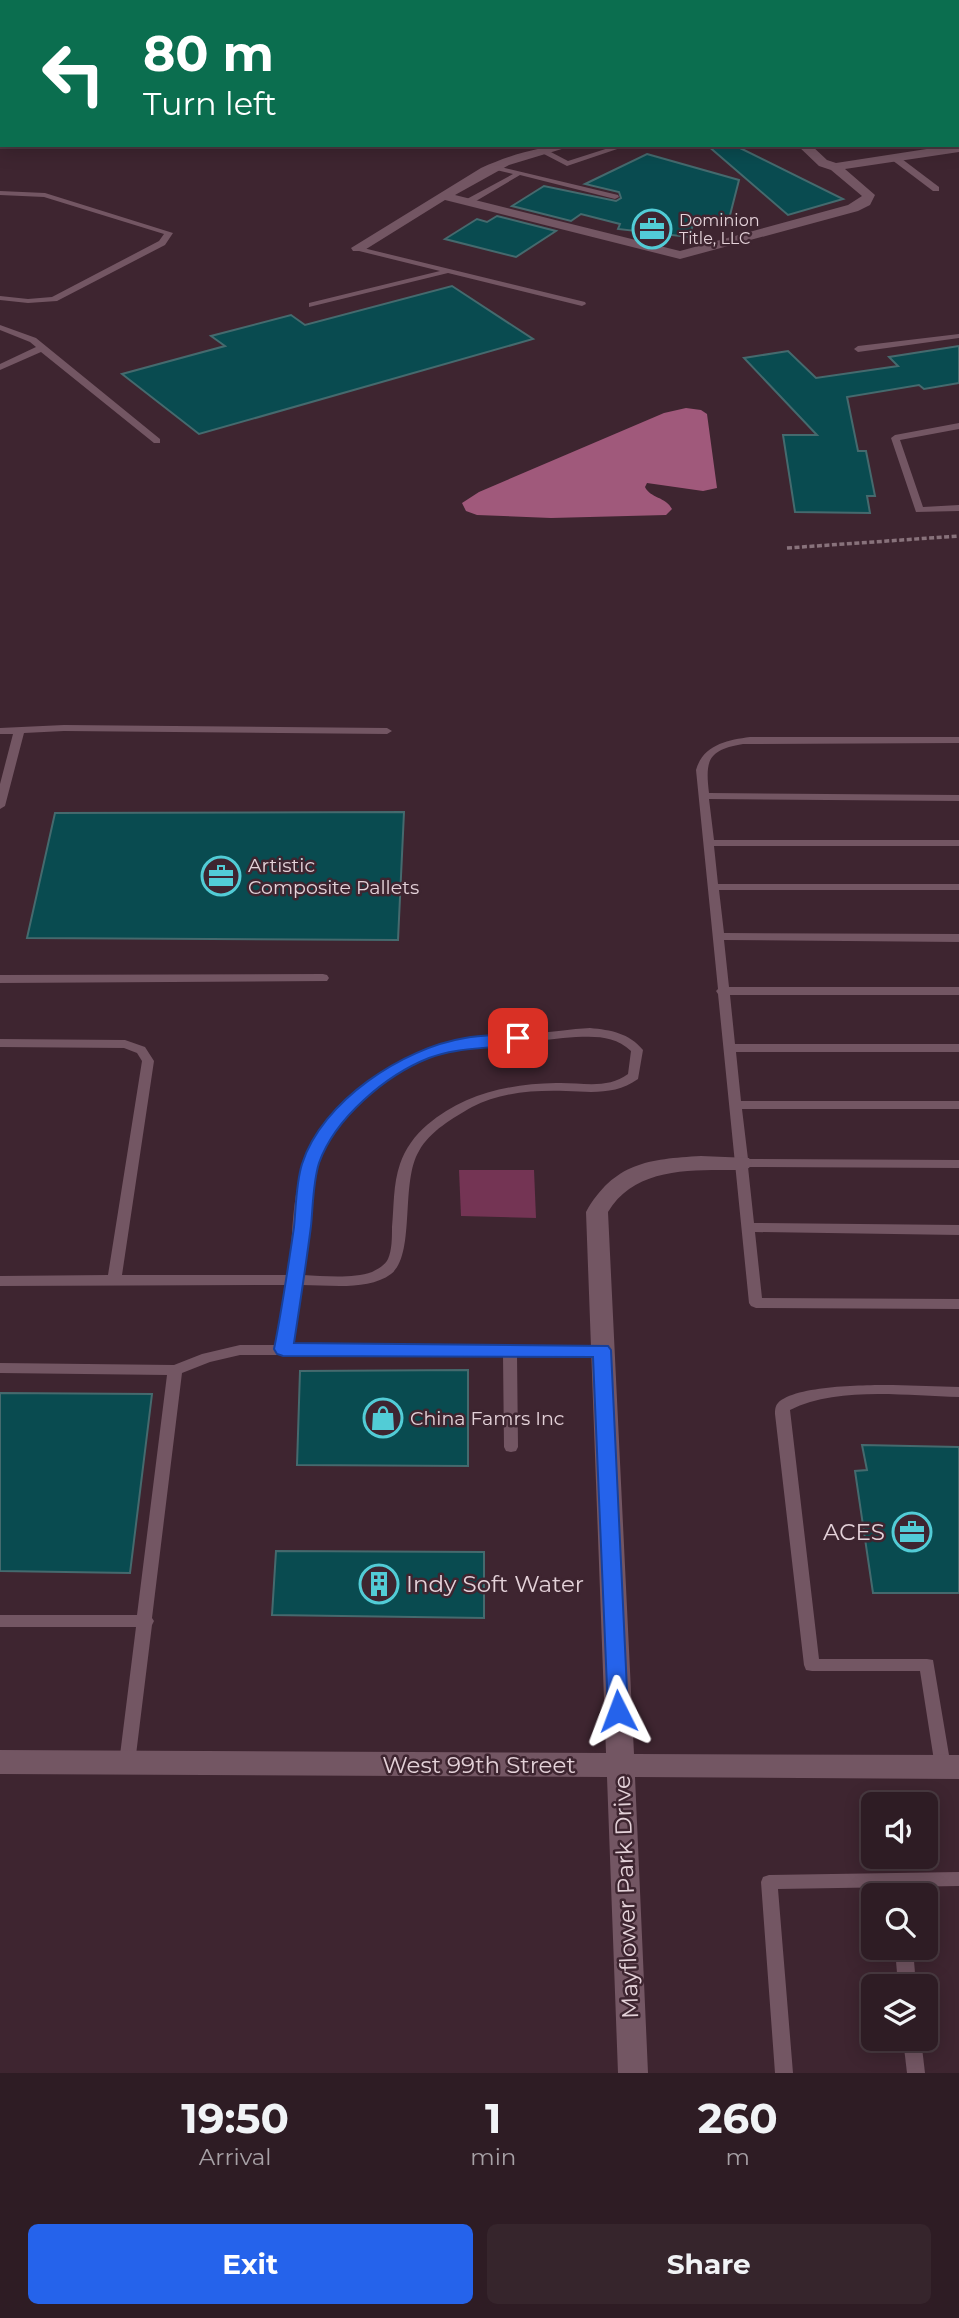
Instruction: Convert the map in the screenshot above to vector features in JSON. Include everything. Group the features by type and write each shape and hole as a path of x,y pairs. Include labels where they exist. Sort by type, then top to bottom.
{"street":[{"path":"358,248 495,167 562,147"},
{"path":"443,196 680,255 853,208 865,202 869,195 805,147"},
{"path":"835,167 959,148"},
{"name":"Mayflower Park Drive","path":"633,2073 597,1212 603,1197 625,1180 651,1170 695,1163 741,1163"},
{"name":"West 99th Street","path":"0,1762 951,1767"}],"lane":[{"path":"544,152 567,164 620,147"},
{"path":"895,158 936,189"},
{"path":"495,167 615,197"},
{"path":"468,202 519,173"},
{"path":"0,193 45,195 169,233 162,243 54,299 28,301 0,298"},
{"path":"358,248 582,304"},
{"path":"312,305 449,271"},
{"path":"0,327 33,340 157,441"},
{"path":"858,349 959,336"},
{"path":"0,367 42,348"},
{"path":"959,426 895,438 919,510 959,508"},
{"path":"0,806 19,730"},
{"path":"0,731 387,730"},
{"path":"959,740 740,741 720,747 705,757 701,770 756,1303 959,1304"},
{"path":"704,796 959,797"},
{"path":"709,843 959,843"},
{"path":"713,887 959,887"},
{"path":"718,936 959,937"},
{"path":"0,979 323,978"},
{"path":"722,991 959,991"},
{"path":"0,1281 114,1280 296,1279 363,1279 380,1274 393,1263 398,1247 402,1172 407,1155 424,1136 440,1122 473,1102 509,1091 625,1085 634,1076 637,1050 630,1041 600,1033 465,1043 423,1055 394,1070 346,1110 323,1138 310,1164 296,1279 283,1349"},
{"path":"0,1043 125,1044 141,1050 148,1062 114,1280"},
{"path":"730,1048 959,1048"},
{"path":"735,1105 959,1105"},
{"path":"741,1163 959,1164"},
{"path":"748,1227 959,1230"},
{"path":"0,1368 176,1370 207,1358 240,1350 602,1350"},
{"path":"510,1350 510,1447"},
{"path":"127,1763 176,1370"},
{"path":"951,1767 926,1665 813,1665 782,1414 783,1407 791,1402 829,1392 959,1392"},
{"path":"0,1621 146,1621"},
{"path":"933,1883 959,1879"},
{"path":"784,2073 769,1882 861,1886"},
{"path":"913,2051 916,2073"}],"path":[{"path":"787,548 959,536"}],"shaded area":[{"path":"686,408 701,410 707,414 717,488 703,491 647,483 647,491 666,502 672,509 666,515 551,518 477,515 466,511 462,503 479,492 664,413"},
{"path":"459,1170 534,1170 536,1218 461,1216"}],"building":[{"path":"709,147 738,147 843,199 788,215"},
{"path":"647,154 739,180 728,223 694,222 689,237 618,229 620,224 581,214 571,221 512,206 544,186 616,201 621,198 619,192 585,184"},
{"path":"497,216 556,231 516,257 445,239 477,219 487,222"},
{"path":"452,286 533,339 199,434 122,374 225,346 211,336 291,315 305,325"},
{"path":"959,346 959,383 924,389 919,385 847,397 858,451 866,451 875,496 867,496 870,513 795,512 783,435 817,435 744,358 788,351 816,378 898,366 889,357"},
{"name":"Artistic Composite Pallets","path":"404,812 398,940 27,938 55,813"},
{"name":"China Famrs Inc","path":"468,1370 468,1466 297,1465 300,1371"},
{"path":"0,1393 152,1394 130,1573 0,1571"},
{"name":"ACES","path":"862,1445 959,1447 959,1593 873,1593 855,1471 867,1470"},
{"name":"Indy Soft Water","path":"276,1551 484,1552 484,1618 272,1615"}],"place":[{"name":"Dominion Title, LLC","path":"652,229"},
{"name":"Artistic Composite Pallets","path":"221,876"},
{"name":"China Famrs Inc","path":"383,1418"},
{"name":"ACES","path":"912,1532"},
{"name":"Indy Soft Water","path":"379,1584"}],"route":[{"path":"518,1038 465,1043 423,1055 394,1070 366,1091 337,1119 323,1138 310,1164 296,1279 283,1349 602,1350 618,1711"}]}
